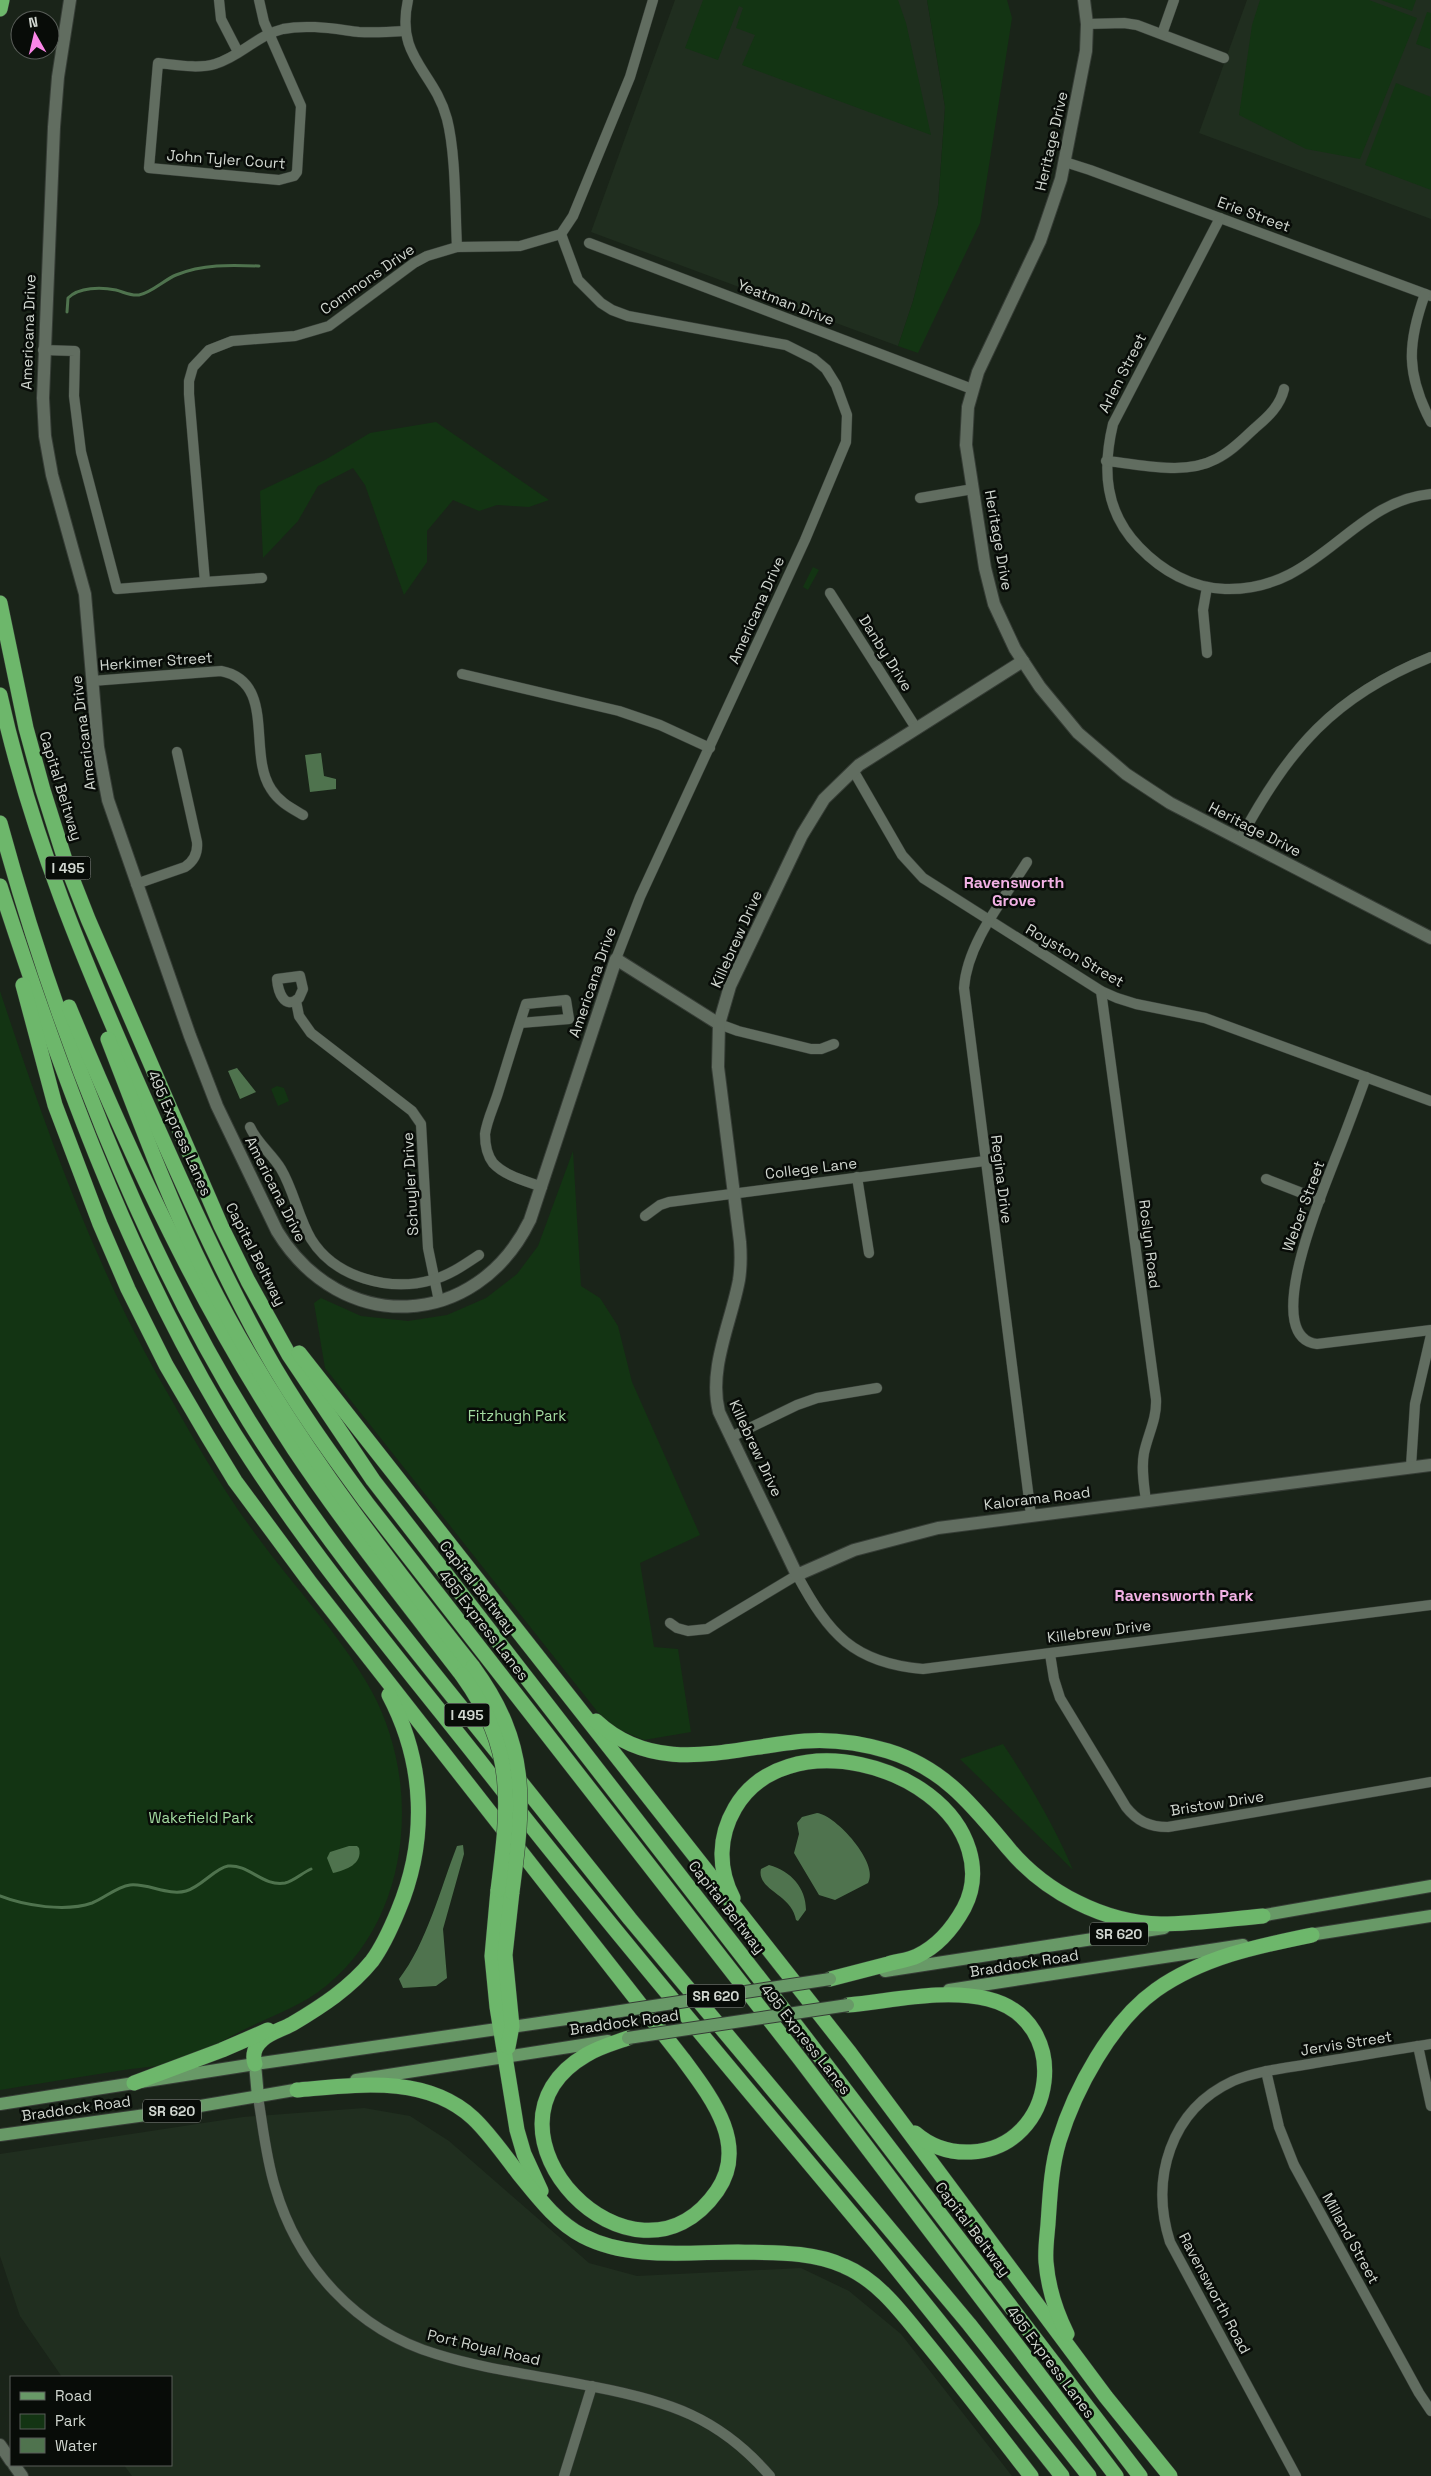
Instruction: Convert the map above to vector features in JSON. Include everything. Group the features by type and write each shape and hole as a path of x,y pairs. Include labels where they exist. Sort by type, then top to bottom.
{"highway":[{"path":"0,9 2,0"},
{"name":"Capital Beltway","path":"0,604 26,728 66,863 110,973 170,1112 248,1280 294,1363 373,1480 792,2020 1140,2476"},
{"name":"495 Express Lanes","path":"0,695 16,762 62,906 216,1257 265,1351 306,1417 366,1502 800,2059 1116,2476"},
{"name":"I 495","path":"0,823 8,854 65,1025 126,1180 202,1341 274,1460 368,1588 579,1856 743,2056 969,2324 1089,2476"},
{"path":"42,846 83,975 158,1167 208,1278 280,1403 337,1491 467,1671 494,1734 506,1781 506,1823 505,1891 492,1966 506,2027 506,2056 517,2130 524,2154 544,2197 567,2226"},
{"path":"8,854 116,1119 166,1227 224,1335 295,1450 365,1548 467,1671"},
{"path":"0,888 52,1098 85,1187 128,1289 166,1365 235,1481 349,1632 683,2059 715,2105 728,2137 730,2153 721,2185 699,2213 674,2227 661,2230 633,2230 617,2225 589,2208 557,2176 545,2152 543,2141 542,2118 545,2106 549,2094 561,2076 586,2055 628,2038"},
{"name":"I 495","path":"0,888 59,1061 114,1199 185,1348 242,1446 319,1554 540,1838 612,1928 877,2244 1062,2476"},
{"path":"248,1280 346,1416 564,1690 894,2112 1106,2397 1170,2476"},
{"path":"255,2064 254,2054 263,2038 307,2015 352,1983 373,1959 390,1929 404,1898 414,1863 419,1831 417,1779 408,1740 398,1711 382,1681 349,1632"},
{"path":"564,1690 601,1726 612,1734 633,1745 667,1755 695,1756 806,1741 828,1740 868,1746 908,1758 946,1781 960,1792 1011,1851 1045,1882 1074,1900 1113,1917 1161,1924 1263,1916"},
{"path":"749,1928 729,1889 722,1867 721,1854 725,1832 733,1810 749,1789 759,1781 796,1766 829,1762 877,1768 908,1781 924,1791 953,1817 966,1842 973,1878 968,1900 956,1922 946,1935 916,1956 830,1979"},
{"path":"1106,2397 1063,2327 1048,2277 1046,2261 1049,2194 1055,2158 1066,2123 1089,2073 1113,2034 1126,2018 1155,1991 1174,1979 1220,1957 1251,1948 1312,1935"},
{"path":"848,2006 948,1996 976,1996 1009,2007 1023,2018 1036,2035 1045,2068 1043,2092 1039,2103 1024,2128 1006,2142 974,2152 944,2150 926,2142 894,2112"},
{"path":"134,2083 307,2015"},
{"path":"297,2090 379,2085 405,2087 443,2097 473,2118 533,2192 567,2226 597,2242 616,2248 664,2252 789,2253 827,2259 859,2273 888,2298 951,2373 1031,2476"}],"main road":[{"name":"Braddock Road","path":"0,2104 1097,1937 1263,1916 1431,1886"},
{"name":"Braddock Road","path":"0,2135 258,2097 506,2056 848,2006 1431,1916"},
{"path":"255,2064 258,2097"}],"street":[{"name":"Americana Drive","path":"70,0 58,77 54,127 42,398 45,436 52,475 85,594 102,774 112,812 136,884 218,1106 276,1231 299,1263 326,1286 359,1300 398,1306 438,1301 477,1284 504,1261 524,1233 542,1187 616,959 640,897 802,548 842,453 848,430 844,402 826,369 800,350 786,345 628,316 606,307 578,280 561,234"},
{"path":"218,0 221,19 238,52 269,33 283,29 310,27 361,32 405,31"},
{"name":"John Tyler Court","path":"238,52 226,60 207,66 158,62 149,168 279,180 294,176 298,165 301,106 269,33 261,12 259,0"},
{"path":"408,0 405,31 414,58 437,95 447,119 457,248"},
{"path":"561,234 573,216 630,77 653,0"},
{"name":"Heritage Drive","path":"1084,0 1087,24 1084,60 1065,162 1040,241 972,389 966,426 985,568 994,604 1023,661 1059,711 1102,755 1140,784 1240,839 1431,938"},
{"path":"1162,34 1174,0"},
{"path":"1087,24 1124,23 1162,34 1224,58"},
{"name":"Erie Street","path":"1065,162 1428,295"},
{"name":"Arlen Street","path":"1220,218 1117,411 1108,444 1106,461 1112,505 1117,518 1128,535 1150,559 1164,569 1186,580 1207,587 1253,588 1286,578 1301,570 1380,511 1411,497 1431,494"},
{"name":"Commons Drive","path":"205,582 189,381 193,367 209,350 232,341 295,336 329,326 414,263 441,250 520,246 561,234"},
{"name":"Yeatman Drive","path":"589,243 972,389"},
{"path":"1428,295 1413,333 1411,366 1419,400 1431,422"},
{"path":"43,350 75,351 74,396 81,452 117,589 262,578"},
{"path":"1106,461 1180,468 1206,464 1231,450 1272,413 1279,403 1284,389"},
{"path":"920,498 973,489"},
{"path":"1207,587 1203,610 1207,653"},
{"name":"Danby Drive","path":"830,593 916,728"},
{"path":"1240,839 1279,772 1314,731 1336,711 1373,685 1406,667 1431,657"},
{"name":"Killebrew Drive","path":"1023,661 853,770 824,799 802,835 730,986 720,1024 718,1067 741,1261 715,1389 719,1412 815,1609 833,1631 856,1650 886,1663 904,1667 935,1669 1431,1605"},
{"name":"Herkimer Street","path":"92,681 221,671 238,676 249,687 256,702 261,763 265,778 281,802 304,815"},
{"path":"462,674 633,715 710,748"},
{"path":"136,884 185,868 190,864 196,853 197,842 177,752"},
{"name":"Royston Street","path":"853,770 891,838 913,868 935,888 1101,991 1136,1004 1205,1018 1431,1101"},
{"name":"Regina Drive","path":"1027,862 968,960 964,988 1031,1516"},
{"path":"616,959 720,1024 738,1031 811,1049 821,1049 834,1044"},
{"name":"Roslyn Road","path":"1101,991 1156,1399 1154,1423 1144,1453 1146,1501"},
{"path":"520,1023 569,1019 566,1000 526,1004 486,1128 486,1146 489,1156 498,1167 506,1173 542,1187"},
{"name":"Schuyler Drive","path":"296,1001 299,1016 311,1033 412,1111 421,1124 428,1248 438,1301"},
{"name":"Weber Street","path":"1366,1077 1302,1250 1297,1269 1294,1308 1296,1328 1304,1340 1316,1344 1431,1330"},
{"path":"250,1126 258,1141 280,1168 291,1190 303,1224 317,1248 328,1259 357,1276 376,1281 410,1284 434,1280 456,1271 479,1256"},
{"name":"College Lane","path":"645,1216 660,1205 669,1202 985,1161"},
{"path":"857,1178 869,1253"},
{"path":"1266,1179 1320,1200"},
{"path":"1410,1466 1415,1404 1431,1335"},
{"path":"731,1437 810,1400 877,1388"},
{"name":"Kalorama Road","path":"670,1623 688,1632 707,1629 797,1575 854,1550 909,1534 938,1528 1410,1466 1431,1465"},
{"name":"Bristow Drive","path":"1050,1654 1054,1679 1060,1698 1126,1807 1133,1815 1147,1824 1168,1827 1431,1782"},
{"name":"Jervis Street","path":"1266,2071 1431,2044"},
{"path":"1418,2046 1431,2106"},
{"name":"Milland Street","path":"1266,2071 1279,2127 1294,2165 1418,2393 1431,2411"},
{"name":"Ravensworth Road","path":"1266,2071 1249,2075 1219,2089 1193,2112 1182,2125 1167,2157 1161,2190 1162,2208 1164,2225 1175,2253 1296,2476"},
{"name":"Port Royal Road","path":"258,2097 268,2163 284,2212 298,2242 320,2276 352,2310 392,2336 433,2353 663,2402 694,2415 724,2433 745,2450 770,2476"},
{"path":"564,2476 592,2386"},
{"path":"0,2445 10,2459"}],"shaded area":[{"path":"675,0 927,0 945,107 938,205 913,301 898,346 591,232"},
{"path":"1247,0 1431,0 1431,219 1199,133"},
{"path":"364,2108 410,2116 449,2141 589,2263 637,2276 801,2268 849,2291 901,2334 1012,2476 132,2476 125,2466 172,2466 172,2376 61,2376 20,2316 0,2256 0,2154 243,2117"}],"green space":[{"path":"703,0 898,0 906,23 931,135 742,65 755,35 736,28 743,8 739,6 718,60 685,48"},
{"path":"927,0 1007,0 1012,18 980,223 918,353 898,346 913,301 938,205 945,107"},
{"path":"1260,0 1369,0 1417,18 1360,159 1306,149 1239,115 1252,25"},
{"path":"1381,0 1416,0 1412,11"},
{"path":"1427,12 1431,13 1430,49 1416,44"},
{"path":"1396,83 1431,97 1431,190 1365,165"},
{"path":"436,422 549,500 529,507 497,505 479,511 453,500 427,531 427,562 404,595 365,485 353,468 318,486 298,521 263,558 260,491 325,460 370,433"},
{"path":"813,567 819,570 808,590 803,587"},
{"name":"Wakefield Park","path":"0,991 35,1094 73,1196 94,1246 141,1345 221,1484 271,1555 345,1649 371,1690 387,1726 398,1765 402,1806 400,1847 391,1886 376,1924 355,1957 317,1993 204,2050 175,2062 0,2090"},
{"path":"277,1086 284,1088 289,1101 278,1106 271,1089"},
{"name":"Fitzhugh Park","path":"573,1151 581,1286 600,1298 618,1326 632,1382 700,1535 640,1563 654,1647 678,1649 691,1732 644,1740 618,1729 600,1715 325,1368 314,1303 321,1298 361,1316 408,1321 447,1315 486,1298 517,1274 538,1246"},
{"path":"1003,1744 1041,1806 1073,1870 960,1759"}],"water":[{"path":"321,753 324,776 336,779 336,789 310,792 305,755"},
{"path":"237,1068 256,1092 240,1099 228,1071"},
{"path":"817,1813 835,1822 845,1831 868,1864 870,1875 868,1883 835,1900 819,1895 794,1853 799,1834 797,1823 802,1817"},
{"path":"463,1845 464,1854 443,1929 447,1978 436,1986 403,1988 399,1979 409,1965 425,1933 457,1846"},
{"path":"349,1846 357,1846 359,1848 360,1854 356,1862 348,1868 333,1873 327,1858 330,1852"},
{"path":"769,1865 784,1871 800,1888 806,1910 798,1921 788,1904 764,1882 761,1876 761,1869"}],"waterway":[{"path":"67,312 68,298 84,290 110,289 139,295 186,271 206,267 259,266"},
{"path":"0,1896 21,1903 46,1907 82,1906 130,1885 172,1892 186,1891 197,1886 223,1867 228,1866 243,1868 263,1879 277,1883 288,1882 311,1869"}],"district":[{"name":"Ravensworth Grove","path":"1014,891"},
{"name":"Ravensworth Park","path":"1184,1595"}]}
